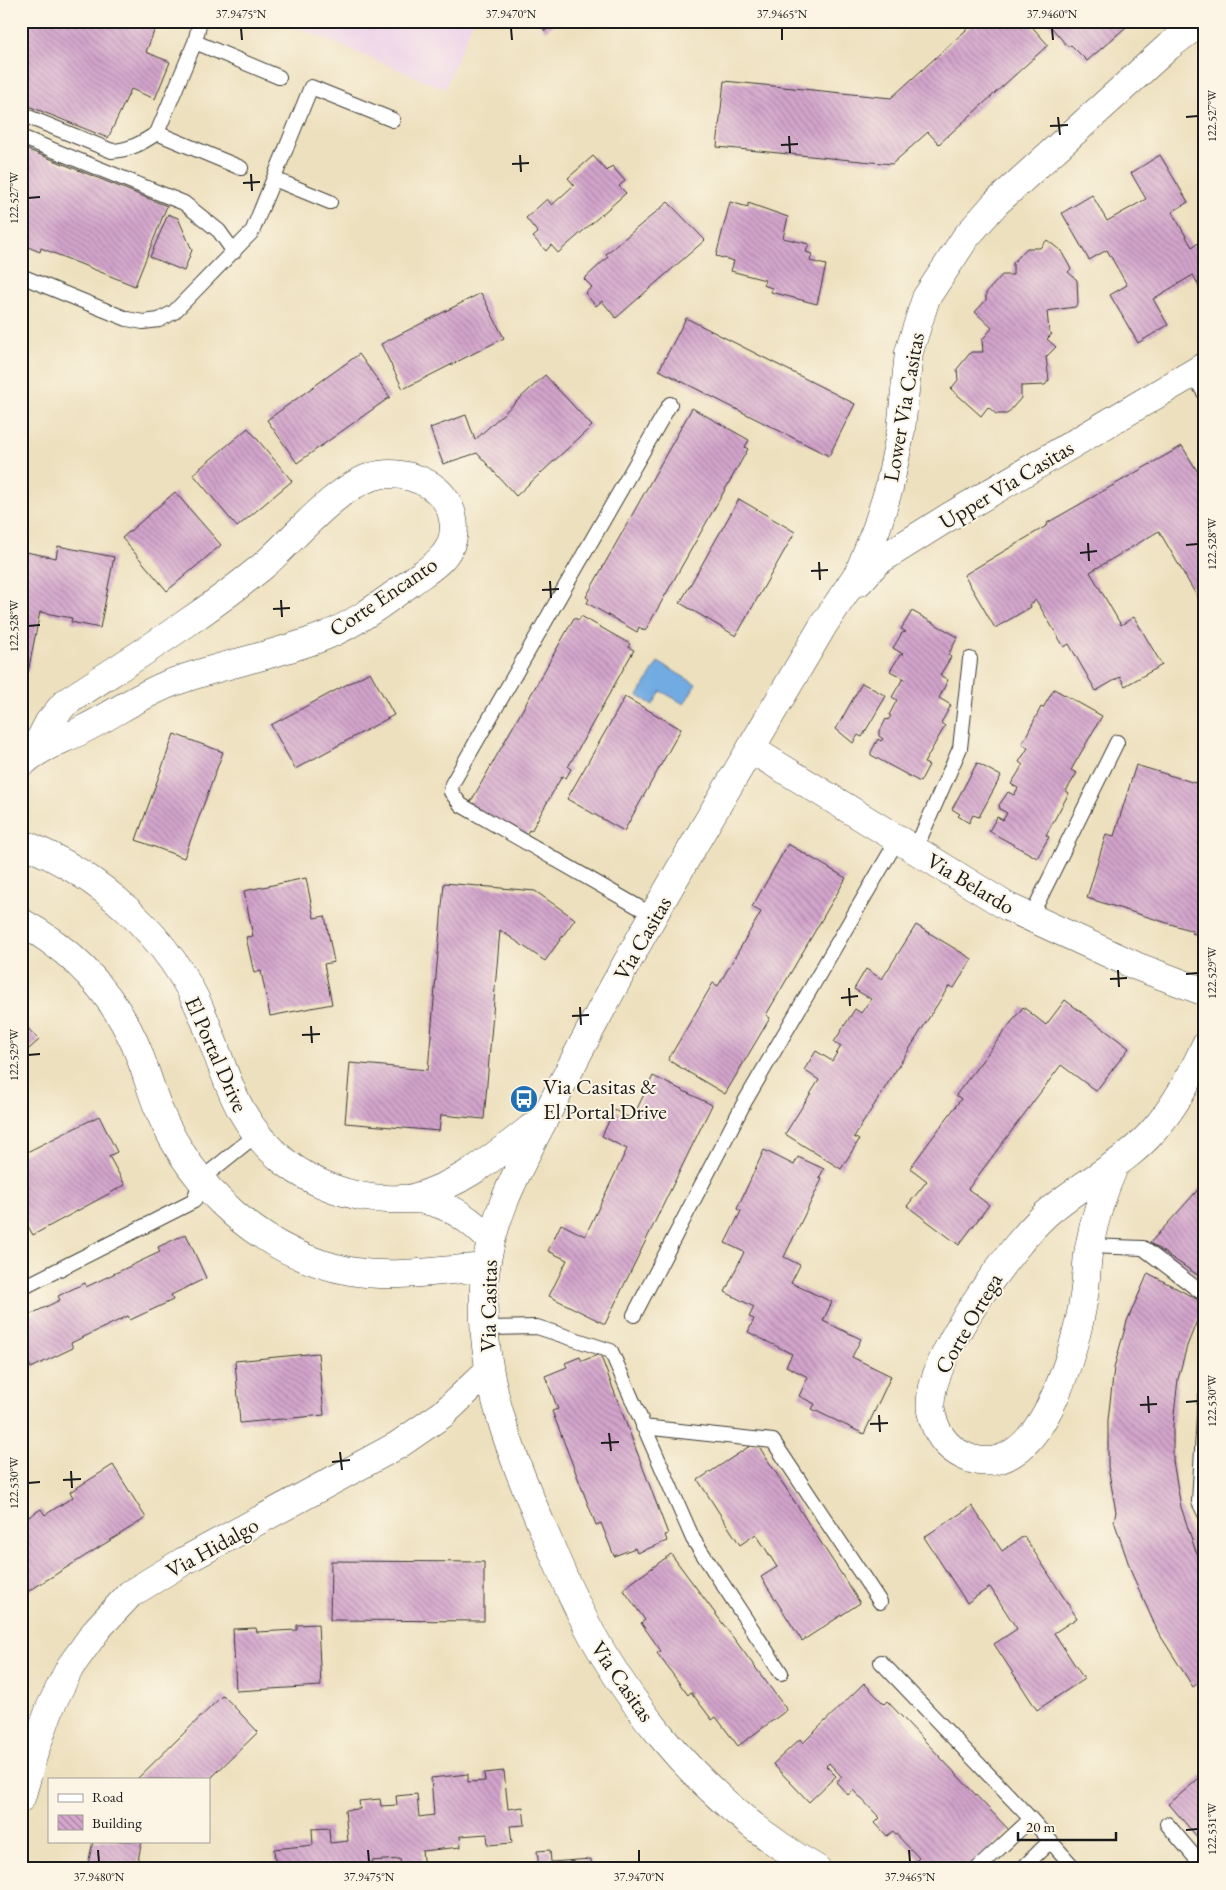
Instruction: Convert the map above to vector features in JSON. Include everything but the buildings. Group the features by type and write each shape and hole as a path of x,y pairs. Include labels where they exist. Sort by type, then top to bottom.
{"street":[{"name":"Lower Via Casitas","path":"824,624 859,572 880,520 890,488 901,430 909,352 926,298 966,237 996,203 1169,46 1202,21"},
{"name":"Upper Via Casitas","path":"824,624 877,562 1201,378"},
{"name":"Corte Encanto","path":"389,474 408,476 426,483 439,491 448,504 454,533 442,558 389,598 352,621 328,635 296,647 214,668 168,684 27,758 49,722 64,703 223,597 263,565 340,495 356,484 372,477 389,474"},
{"name":"Via Casitas","path":"817,1869 766,1837 687,1766 648,1718 601,1652 568,1589 500,1421 488,1371 484,1328 488,1254 519,1169 595,1021 824,624"},
{"name":"Via Belardo","path":"751,749 1008,907 1136,966 1205,992"},
{"name":"El Portal Drive","path":"21,843 58,859 99,887 145,928 168,956 202,1014 231,1094 256,1134 286,1163 323,1185 366,1198 429,1201 448,1208 475,1225 488,1254"},
{"path":"21,922 71,956 97,982 111,1001 135,1044 167,1128 200,1180 225,1205 256,1230 312,1260 350,1271 409,1273 488,1254"},
{"name":"Corte Ortega","path":"1114,1167 1098,1203 1089,1246 1084,1296 1074,1343 1058,1391 1046,1415 1023,1445 1014,1453 992,1460 968,1458 957,1453 941,1439 930,1407 934,1383 951,1347 1001,1265 1026,1233 1051,1210 1081,1187 1114,1167 1154,1131 1186,1088 1205,1046"},
{"path":"410,1199 445,1187 474,1171 545,1117"},
{"name":"Via Hidalgo","path":"21,1798 27,1752 70,1667 98,1628 130,1594 184,1562 398,1445 443,1414 488,1371"}],"lane":[{"path":"21,114 112,151 128,150 157,133 195,42 200,21"},
{"path":"195,42 279,77"},
{"path":"21,276 127,320 143,322 160,320 174,312 252,232 311,87 393,120"},
{"path":"157,133 241,168"},
{"path":"21,137 184,203 219,231 234,252"},
{"path":"274,178 330,202"},
{"path":"654,916 461,805 451,792 452,784 670,404"},
{"path":"634,1314 744,1103 906,845 960,748 970,659"},
{"path":"1030,918 1117,742"},
{"path":"28,1284 194,1201 200,1180 256,1134"},
{"path":"1089,1246 1143,1248 1205,1295"},
{"path":"484,1328 537,1327 611,1351 693,1539 781,1672"},
{"path":"1205,1398 1200,1502 1205,1514"},
{"path":"643,1426 773,1441 880,1602"},
{"path":"881,1662 1031,1819 1075,1869"},
{"path":"977,1869 1031,1819"},
{"path":"1167,1824 1204,1869"},
{"path":"1022,1869 1050,1840"}],"shaded area":[{"path":"281,21 473,21 445,89"}],"water":[{"path":"658,662 696,684 684,704 661,691 653,705 638,696"}],"place":[{"name":"Via Casitas & El Portal Drive","path":"524,1099"}]}
